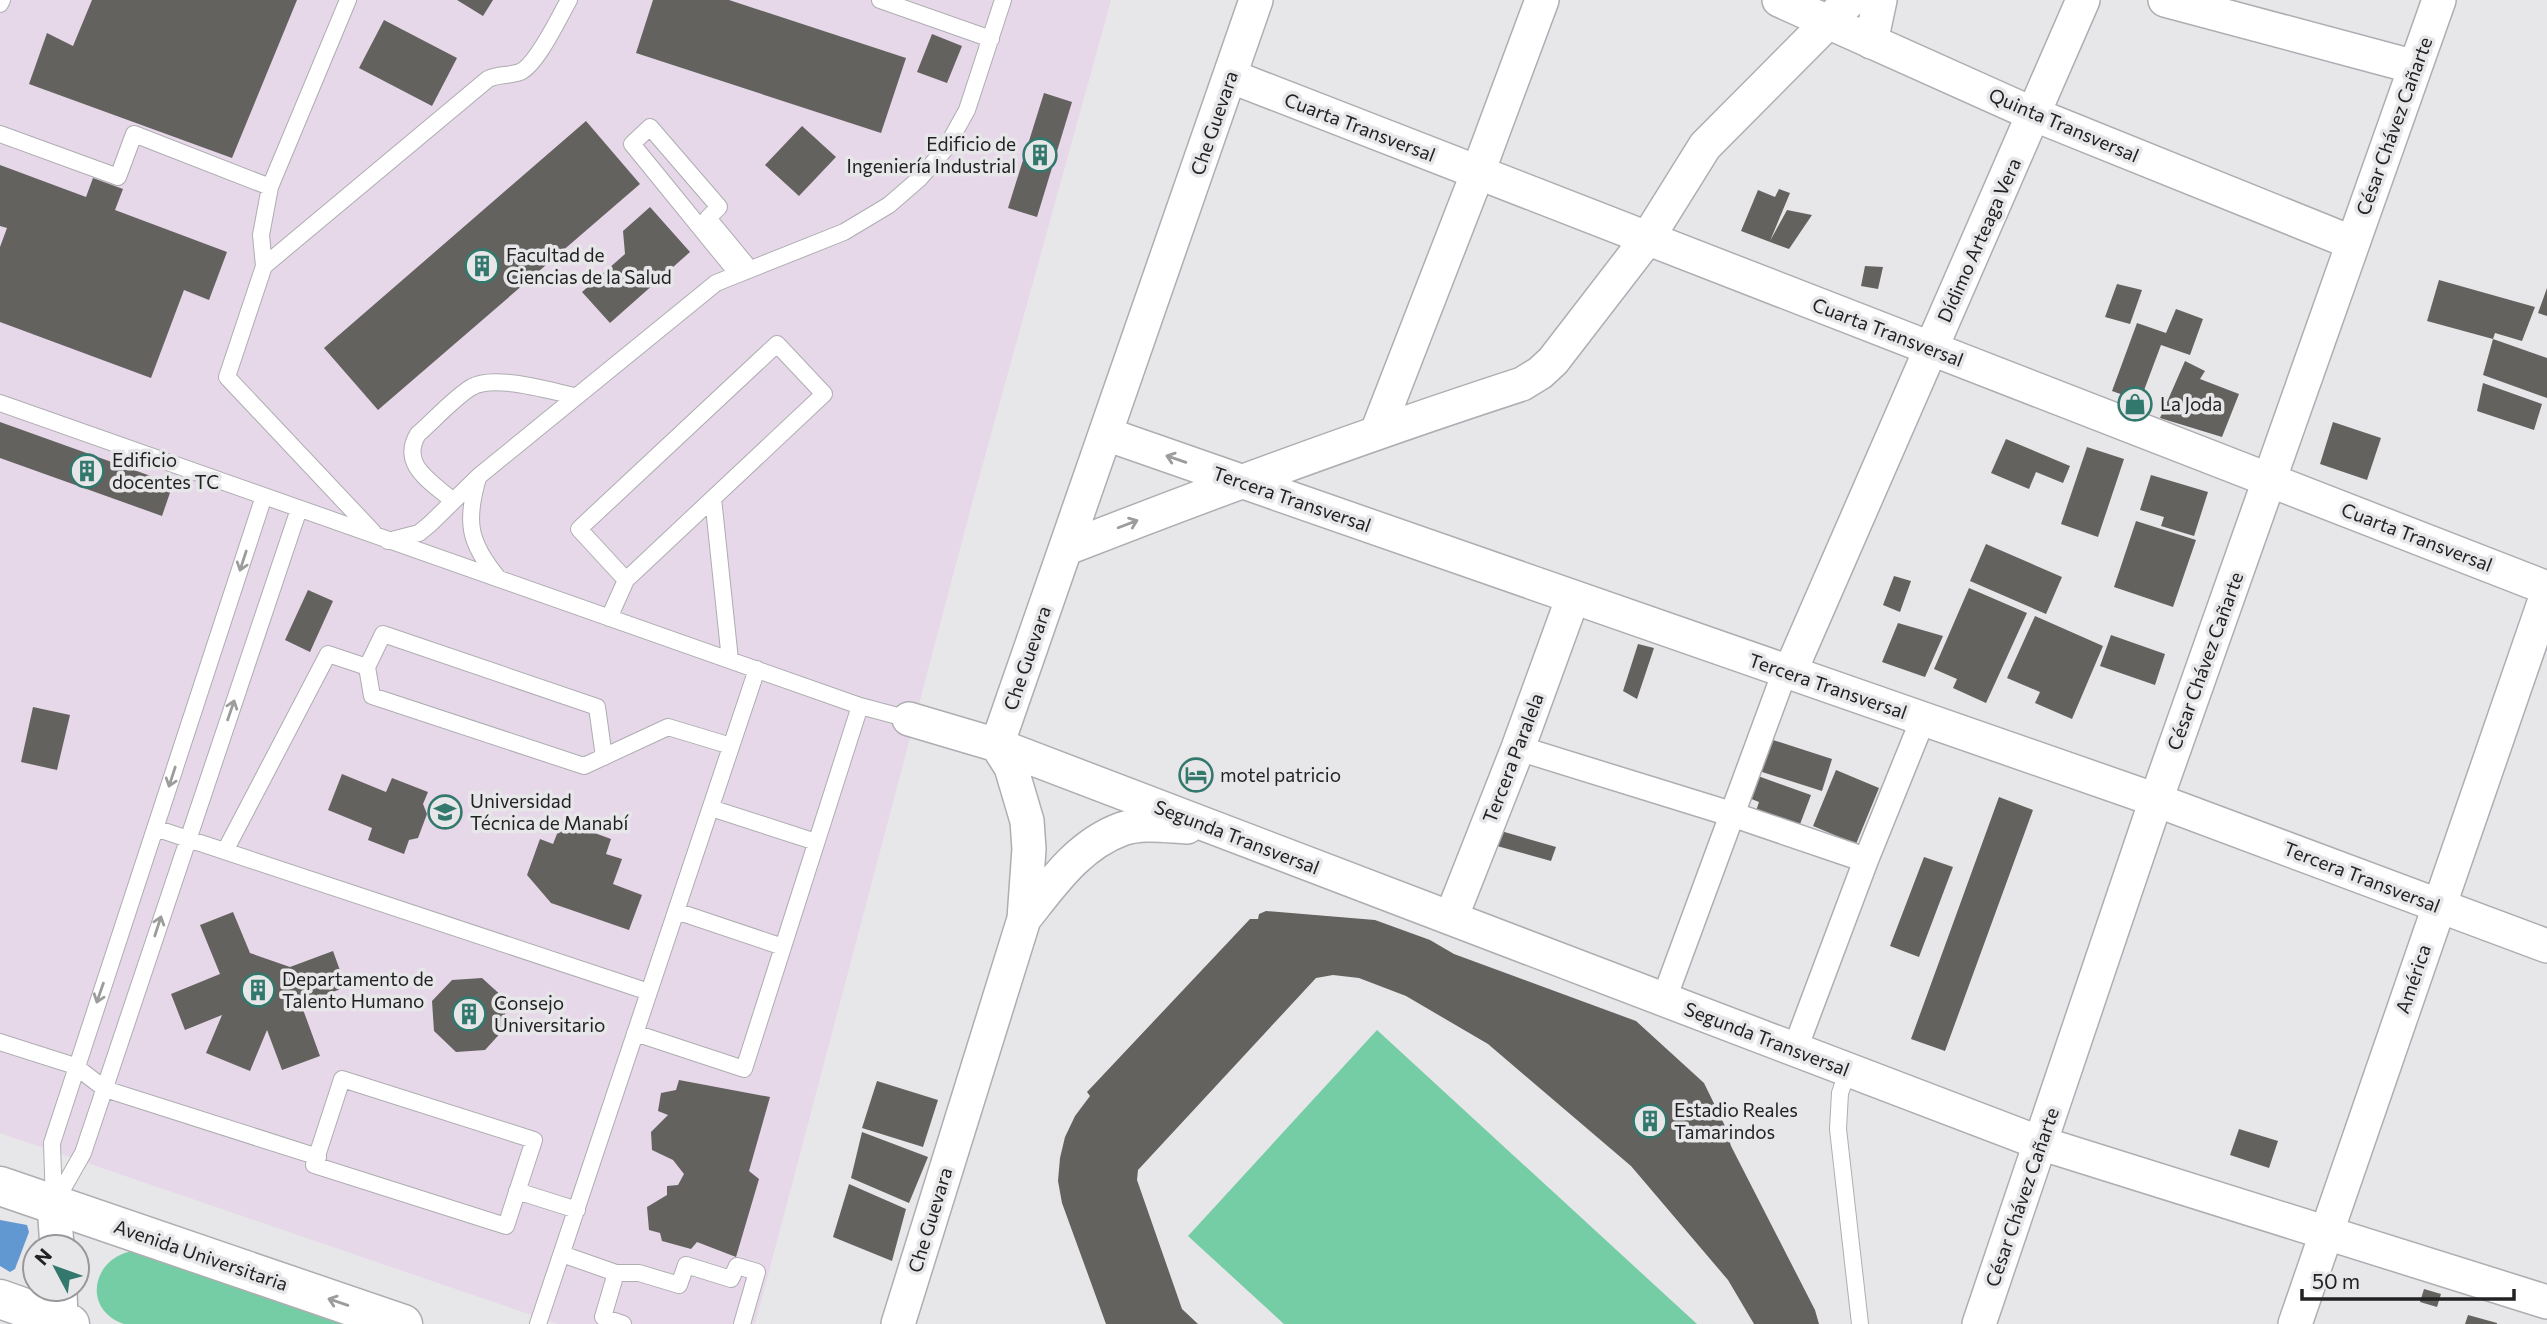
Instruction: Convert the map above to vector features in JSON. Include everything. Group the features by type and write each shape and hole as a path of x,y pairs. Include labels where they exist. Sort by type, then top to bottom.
{"main road":[{"name":"Avenida Universitaria","path":"0,1186 402,1324"},
{"path":"0,1299 63,1315"}],"street":[{"name":"Che Guevara","path":"898,1324 1024,919 1029,849 1027,821 1011,767 997,745 1256,0"},
{"path":"1377,432 1542,0"},
{"name":"Quinta Transversal","path":"1779,0 1840,11 1871,42 2033,114 2353,243"},
{"path":"1871,42 1880,0"},
{"name":"Dídimo Arteaga Vera","path":"1788,671 2083,0"},
{"path":"2165,0 2415,68"},
{"name":"César Chávez Cañarte","path":"1979,1324 2156,800 2439,0"},
{"path":"1065,549 1240,481 1522,384 1540,373 1553,361 1647,239 1705,146 1840,11"},
{"name":"Cuarta Transversal","path":"1230,76 2547,588"},
{"name":"Tercera Transversal","path":"1106,434 2156,800 2547,946"},
{"name":"América","path":"2295,1324 2547,594"},
{"name":"Tercera Paralela","path":"1451,918 1518,748 1573,597"},
{"path":"1664,999 1731,814 1788,671"},
{"path":"909,719 997,745"},
{"path":"1795,1049 1923,719"},
{"name":"Segunda Transversal","path":"997,745 2040,1143 2547,1302"},
{"path":"1518,748 1731,814 1867,860"},
{"path":"1024,919 1063,870 1089,846 1123,829 1151,825 1211,828"},
{"path":"54,1204 56,1233"}],"lane":[{"path":"348,0 270,187 261,236 264,266 227,377 382,538"},
{"path":"264,266 488,79 520,72 531,64 569,0"},
{"path":"880,0 991,39"},
{"path":"382,538 419,533 479,476 705,290 744,271 858,225 889,205 919,179 946,148 967,110 1003,0"},
{"path":"650,127 719,207 708,218 744,271 632,144 650,127"},
{"path":"0,134 118,177 134,134 270,187"},
{"path":"609,618 626,580 824,394 777,344 579,529 626,580"},
{"path":"453,501 414,465 410,454 418,434 463,394 486,382 499,382 575,396"},
{"path":"0,403 860,706 909,719"},
{"path":"479,476 472,499 471,528 474,543 482,558 498,578"},
{"path":"54,1204 52,1143 75,1066 264,496"},
{"path":"713,498 730,660"},
{"path":"54,1204 83,1153 299,509"},
{"path":"604,757 597,707 383,635 367,667 372,696 584,766 604,757 668,727 731,746"},
{"path":"225,851 328,654 367,667"},
{"path":"538,1324 757,669"},
{"path":"635,1033 744,1069 860,706"},
{"path":"710,808 816,842"},
{"path":"155,828 649,992"},
{"path":"676,911 783,947"},
{"path":"0,1042 75,1066 104,1089 318,1157"},
{"path":"1848,1070 1840,1093 1838,1129 1860,1324"},
{"path":"342,1079 534,1140 517,1191 506,1226 314,1165 342,1079"},
{"path":"517,1191 577,1210"},
{"path":"562,1254 616,1273 639,1273 679,1285 686,1265 731,1279 737,1266 757,1272 742,1324"},
{"path":"616,1273 603,1317 623,1324"}],"shaded area":[{"name":"Universidad Técnica de Manabí","path":"0,0 1111,0 975,492 755,1324 558,1324 0,1133"}],"green space":[{"path":"1377,1030 1697,1324 1284,1324 1188,1236"},
{"path":"142,1250 363,1324 124,1324 110,1317 101,1306 97,1294 98,1282 103,1270 112,1260 125,1253"}],"water":[{"path":"0,1220 27,1225 29,1232 21,1233 21,1253 15,1269 10,1272 0,1266"}],"building":[{"path":"92,0 297,0 232,158 29,84 47,33 73,46"},
{"path":"457,0 493,0 483,16"},
{"path":"653,0 729,0 906,58 881,133 636,53"},
{"path":"384,20 457,58 432,106 359,68"},
{"path":"932,34 962,46 947,83 917,72"},
{"name":"Edificio de Ingeniería Industrial","path":"1044,93 1072,102 1037,217 1008,208"},
{"name":"Facultad de Ciencias de la Salud","path":"586,121 640,184 378,410 324,348"},
{"path":"802,126 836,157 799,196 765,165"},
{"path":"0,165 86,197 93,178 123,189 115,210 227,252 209,300 184,290 151,378 0,322 0,247 7,228 0,226"},
{"path":"1779,189 1790,193 1770,241 1787,210 1812,215 1789,249 1741,231 1758,190 1775,197"},
{"path":"650,207 690,252 610,323 582,292 625,254 623,231"},
{"path":"1865,266 1883,267 1878,289 1861,286"},
{"path":"2439,280 2535,307 2522,341 2495,333 2493,339 2427,321"},
{"path":"2117,284 2142,290 2130,324 2105,317"},
{"path":"2547,288 2547,316 2538,313"},
{"path":"2176,309 2203,319 2190,355 2161,345 2140,401 2112,391 2137,323 2166,333"},
{"path":"2493,339 2547,358 2547,398 2483,375"},
{"path":"2185,361 2205,371 2200,379 2239,394 2222,437 2160,418"},
{"path":"2483,383 2542,404 2534,430 2477,411"},
{"name":"Edificio docentes TC","path":"0,422 173,484 162,516 0,458"},
{"path":"2333,422 2381,438 2367,480 2320,464"},
{"path":"2006,439 2070,466 2063,483 2036,472 2029,489 1991,473"},
{"path":"2087,447 2124,459 2098,537 2061,524"},
{"path":"2151,475 2208,492 2194,536 2161,526 2164,517 2140,510"},
{"path":"2136,521 2196,540 2173,607 2114,587"},
{"path":"1986,544 2062,577 2046,614 1970,581"},
{"path":"1894,576 1911,581 1900,612 1883,605"},
{"path":"1969,588 2027,613 1986,703 1953,688 1957,679 1934,669"},
{"path":"308,590 333,601 310,652 285,640"},
{"path":"2035,616 2103,646 2072,719 2035,703 2040,692 2007,678"},
{"path":"1898,623 1943,636 1925,677 1882,662"},
{"path":"2111,635 2165,654 2155,685 2100,666"},
{"path":"1638,644 1654,648 1637,699 1623,691"},
{"path":"33,707 70,715 57,770 21,762"},
{"path":"1767,738 1832,759 1822,791 1756,770"},
{"path":"1836,770 1879,788 1856,844 1813,826"},
{"path":"342,774 386,792 392,778 428,792 423,804 427,814 418,838 409,840 404,854 368,840 372,828 328,810"},
{"path":"1758,776 1811,795 1799,827 1756,811 1759,802 1749,798"},
{"path":"1999,797 2033,810 1945,1051 1911,1039"},
{"path":"562,821 611,839 606,854 622,859 613,884 642,895 629,930 551,903 527,875 540,839 553,844"},
{"path":"1501,831 1556,847 1551,861 1497,846"},
{"path":"1924,857 1953,867 1919,957 1890,946"},
{"name":"Estadio Reales Tamarindos","path":"1266,911 1375,920 1430,940 1454,954 1636,1021 1704,1083 1725,1126 1731,1146 1815,1310 1819,1324 1754,1324 1728,1280 1631,1166 1488,1044 1406,996 1359,978 1333,975 1316,978 1138,1170 1137,1180 1182,1309 1198,1324 1106,1324 1062,1203 1058,1181 1065,1137 1075,1116 1090,1096 1087,1092 1250,919 1258,919 1259,914"},
{"name":"Departamento de Talento Humano","path":"233,912 250,953 290,967 333,951 346,987 301,1004 320,1056 282,1070 267,1030 250,1071 206,1053 222,1015 185,1030 171,994 220,974 200,925"},
{"name":"Consejo Universitario","path":"482,978 504,998 506,1027 485,1050 456,1052 434,1031 432,1001 452,980"},
{"path":"679,1080 770,1097 749,1171 759,1179 736,1257 697,1242 691,1249 662,1241 660,1233 649,1230 647,1207 667,1195 667,1186 678,1185 684,1174 673,1160 652,1150 651,1132 668,1115 658,1111 661,1093 676,1090"},
{"path":"877,1081 938,1100 923,1147 862,1128"},
{"path":"2239,1129 2278,1141 2269,1168 2230,1155"},
{"path":"862,1132 928,1157 909,1203 851,1178"},
{"path":"849,1184 906,1209 892,1261 833,1237"},
{"path":"2424,1289 2441,1294 2437,1307 2420,1302"},
{"path":"2468,1315 2497,1323 2497,1324 2465,1324"}],"place":[{"name":"Edificio de Ingeniería Industrial","path":"1040,155"},
{"name":"Facultad de Ciencias de la Salud","path":"482,266"},
{"name":"La Joda","path":"2135,404"},
{"name":"Edificio docentes TC","path":"87,471"},
{"name":"motel patricio","path":"1196,775"},
{"name":"Universidad Técnica de Manabí","path":"445,812"},
{"name":"Departamento de Talento Humano","path":"258,990"},
{"name":"Consejo Universitario","path":"469,1014"},
{"name":"Estadio Reales Tamarindos","path":"1650,1121"}]}
